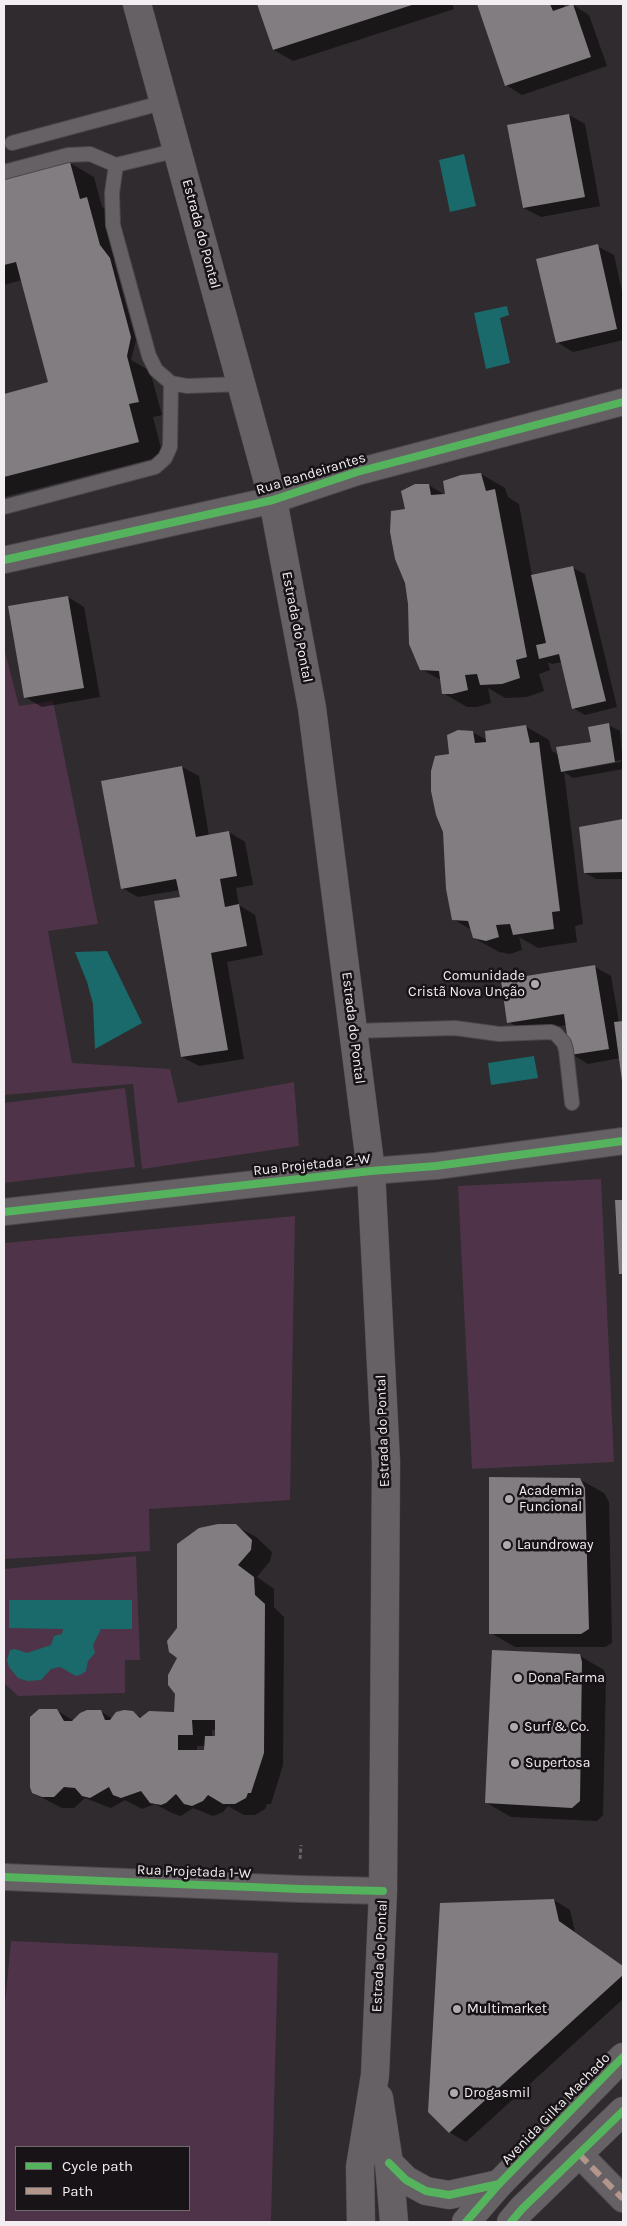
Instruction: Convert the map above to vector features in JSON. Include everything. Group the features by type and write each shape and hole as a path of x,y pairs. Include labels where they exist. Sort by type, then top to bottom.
{"main road":[{"name":"Estrada do Pontal","path":"137,4 273,500 312,708 371,1171 386,1462 384,1891 375,2074"},
{"name":"Avenida Gilka Machado","path":"466,2222 499,2184 623,2058"},
{"path":"375,2074 389,2163 394,2222"},
{"path":"361,2222 360,2166 375,2074"},
{"path":"511,2222 623,2111"},
{"path":"389,2163 406,2180 426,2191 449,2195 499,2184"}],"street":[{"name":"Rua Bandeirantes","path":"4,560 273,500 357,472 623,402"},
{"name":"Rua Projetada 2-W","path":"4,1212 371,1171 436,1166 623,1141"},
{"name":"Rua Projetada 1-W","path":"4,1877 300,1890 384,1891"},
{"path":"579,2154 623,2199"}],"lane":[{"path":"12,143 165,102"},
{"path":"4,172 81,154 97,156 116,165 178,150"},
{"path":"116,165 112,193 113,226 149,356 156,370 170,383 196,386 242,384"},
{"path":"4,507 155,467 165,458 170,447 170,383"},
{"path":"353,1031 455,1028 499,1034 551,1032 556,1034 564,1043 572,1104"}],"shaded area":[{"path":"4,648 19,706 53,701 98,924 48,931 72,1063 170,1069 178,1103 294,1082 299,1146 142,1169 133,1084 4,1095"},
{"path":"125,1088 135,1167 4,1183 4,1103"},
{"path":"601,1179 614,1462 472,1469 458,1186"},
{"path":"295,1216 290,1500 149,1509 150,1551 4,1559 4,1243"},
{"path":"136,1556 140,1660 125,1660 125,1693 18,1696 4,1683 4,1569"},
{"path":"11,1941 278,1953 271,2222 4,2222 4,2014"}],"water":[{"path":"464,154 476,206 450,212 439,160"},
{"path":"507,306 509,315 500,318 510,363 486,369 474,313"},
{"path":"107,951 142,1023 95,1049 93,1004 87,982 75,952"},
{"path":"534,1056 538,1078 491,1085 488,1063"},
{"path":"9,1600 132,1600 132,1629 101,1629 93,1645 95,1653 88,1661 86,1671 82,1674 76,1676 60,1667 51,1669 41,1680 27,1681 18,1678 9,1667 7,1660 10,1650 15,1649 27,1653 51,1645 54,1636 62,1634 63,1629 9,1628"}],"building":[{"path":"257,4 415,4 273,50"},
{"path":"477,4 550,4 553,11 573,4 591,57 505,86"},
{"path":"569,114 585,197 523,208 507,125"},
{"path":"70,162 80,199 87,197 100,245 110,258 131,337 127,356 139,402 129,404 139,442 4,477 4,394 48,382 16,262 4,265 4,179"},
{"path":"598,244 617,329 556,343 536,259"},
{"path":"481,473 486,491 495,489 527,657 516,660 520,678 502,684 480,685 477,674 465,675 468,690 452,694 442,694 439,671 420,670 409,644 408,604 405,583 395,559 390,532 391,511 405,509 401,491 415,484 429,484 431,495 445,494 443,481 461,475"},
{"path":"573,566 606,701 572,709 559,654 539,659 536,645 546,643 531,575"},
{"path":"68,596 84,688 24,698 8,606"},
{"path":"609,723 615,762 561,772 556,747 591,742 588,727"},
{"path":"526,725 530,743 539,742 560,911 552,912 554,929 513,935 510,924 496,925 499,937 486,941 473,938 468,921 452,920 446,889 443,832 436,815 431,791 431,771 435,756 449,754 447,735 458,730 473,731 475,743 486,742 485,731"},
{"path":"182,766 196,837 229,831 237,876 220,879 225,907 239,904 247,946 211,953 228,1050 181,1057 154,901 180,897 176,879 121,889 101,781"},
{"path":"623,819 623,872 584,873 579,827"},
{"path":"595,965 609,1049 570,1055 564,1014 507,1023 501,980"},
{"path":"623,1021 623,1081 622,1081 614,1022"},
{"path":"615,1200 623,1200 623,1274 619,1274"},
{"path":"489,1477 580,1478 585,1488 589,1629 581,1634 489,1634"},
{"path":"218,1524 236,1524 252,1540 251,1550 238,1565 254,1577 255,1595 265,1604 264,1753 251,1793 248,1793 246,1798 235,1804 223,1804 208,1795 203,1801 192,1806 184,1804 176,1794 161,1805 150,1803 141,1791 121,1798 113,1795 109,1787 90,1798 82,1796 75,1788 64,1787 54,1797 42,1797 32,1793 30,1787 30,1717 39,1709 57,1709 64,1721 72,1721 80,1713 87,1710 101,1710 105,1720 110,1720 116,1712 124,1710 133,1711 140,1718 149,1711 174,1712 175,1694 168,1685 168,1675 177,1658 169,1652 167,1641 177,1628 177,1544 199,1528","holes":["192,1720 215,1720 215,1736 205,1736 204,1750 178,1750 178,1735 193,1735"]},
{"path":"492,1650 580,1654 582,1662 580,1801 572,1808 485,1803"},
{"path":"554,1899 559,1921 623,1966 623,1975 449,2133 428,2112 440,1903"}],"marked path":[{"path":"579,2154 623,2199"}],"cycle path":[{"path":"4,560 273,500 357,472 623,402"},
{"path":"4,1212 371,1171 436,1166 623,1141"},
{"path":"4,1877 383,1891"},
{"path":"466,2222 499,2184 623,2057"},
{"path":"511,2222 623,2111"},
{"path":"389,2163 406,2180 426,2191 449,2195 499,2184"}],"place":[{"name":"Comunidade Cristã Nova Unção","path":"535,984"},
{"name":"Academia Funcional","path":"509,1499"},
{"name":"Laundroway","path":"507,1545"},
{"name":"Dona Farma","path":"518,1678"},
{"name":"Surf & Co.","path":"514,1727"},
{"name":"Supertosa","path":"515,1763"},
{"name":"Multimarket","path":"457,2009"},
{"name":"Drogasmil","path":"454,2093"}]}
